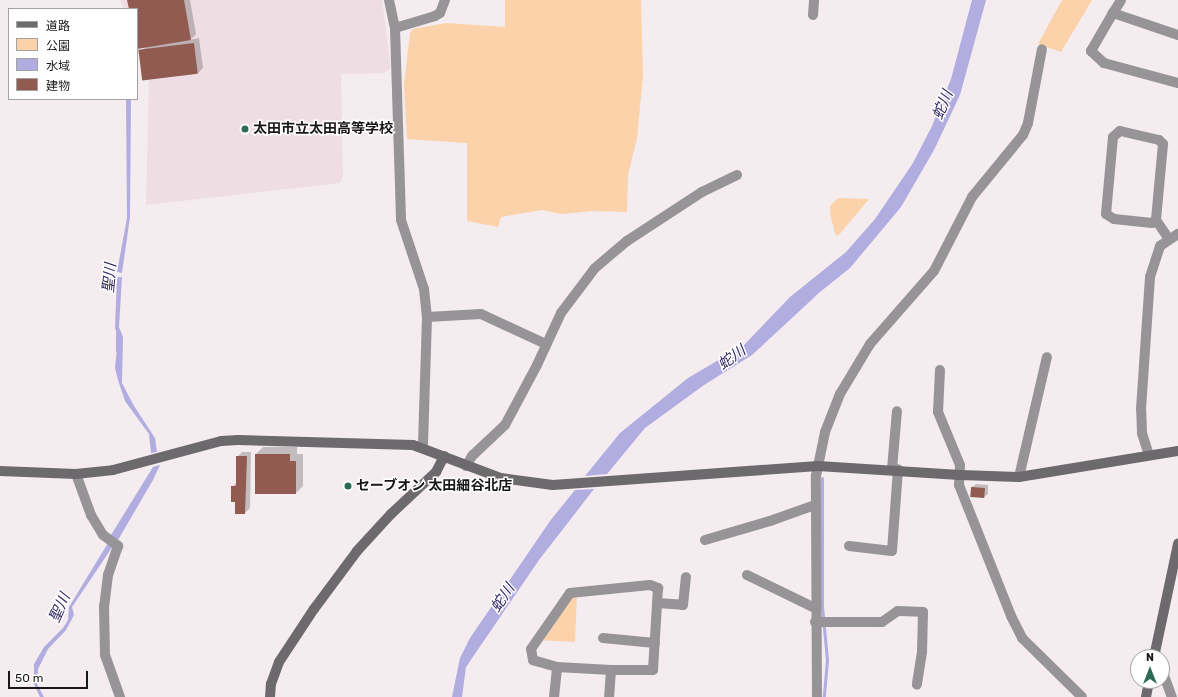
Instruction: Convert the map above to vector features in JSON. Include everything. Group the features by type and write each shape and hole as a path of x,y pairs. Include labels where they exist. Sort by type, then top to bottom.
{"street":[{"path":"389,0 395,28 401,220 424,289 427,317 423,447"},
{"path":"395,28 435,16 440,13 445,0"},
{"path":"813,15 814,0"},
{"path":"1121,0 1091,51 1104,63 1178,84"},
{"path":"1113,13 1178,34"},
{"path":"817,697 815,622 815,505 818,466 825,432 835,405 870,344 934,272 972,197 1023,135 1028,123 1042,49"},
{"path":"1120,131 1159,140 1163,144 1156,220 1152,223 1114,219 1106,214 1113,137 1120,131"},
{"path":"466,466 472,456 504,425 564,308 608,255 702,192 737,175"},
{"path":"1149,455 1142,433 1141,409 1150,277 1155,255 1160,246 1174,237 1156,220"},
{"path":"427,317 481,314 546,344"},
{"path":"1019,477 1047,357"},
{"path":"940,370 938,412 960,465 959,485 1011,616 1022,638 1082,697"},
{"path":"849,546 892,550 897,411"},
{"path":"0,471 76,474 113,470 222,441 385,444 423,447 466,466 522,483 562,484 818,466 895,469 960,475 1019,477 1178,451"},
{"path":"270,697 270,684 279,662 314,609 357,551 391,514 436,472 444,456"},
{"path":"76,474 91,515 103,535 118,546 108,575 104,606 105,654 120,697"},
{"path":"705,540 770,522 815,505"},
{"path":"1157,649 1176,561 1178,544"},
{"path":"747,574 815,608"},
{"path":"657,603 683,605 686,577"},
{"path":"650,585 658,588 655,644 653,670 611,670 557,667 533,660 532,649 570,593 650,585"},
{"path":"815,622 882,622 898,610 923,612 922,652 917,686"},
{"path":"603,638 655,644"},
{"path":"554,697 557,667"},
{"path":"609,697 611,670"},
{"path":"1170,687 1172,697"}],"shaded area":[{"name":"太田市立太田高等学校","path":"120,0 382,0 391,68 384,73 341,74 343,177 340,183 146,205 149,82 143,52 138,40 138,8 124,8"}],"green space":[{"path":"505,0 641,0 643,76 637,138 628,175 627,212 594,211 561,214 542,210 501,217 498,227 467,221 467,143 407,139 404,85 410,33 413,29 446,23 505,27"},
{"path":"1062,0 1092,0 1061,52 1038,44"},
{"path":"838,198 869,199 838,236 835,234 830,213 830,206"},
{"path":"577,592 575,642 538,640"}],"water":[{"name":"蛇川","path":"972,0 986,0 960,95 934,150 901,207 850,268 820,292 752,355 704,385 645,428 607,474 585,476 620,433 688,378 744,345 790,297 846,252 875,219 913,163 932,126 951,79"},
{"path":"126,100 131,100 130,217 122,273 117,272 127,218"},
{"path":"117,277 122,277 119,327 123,337 122,383 134,406 155,438 157,452 151,453 149,434 125,401 115,368 118,338 115,328"},
{"path":"160,465 153,480 118,540 111,535 153,467"},
{"name":"蛇川","path":"594,489 539,560 466,667 462,697 452,697 460,658 470,638 550,521 575,490"},
{"path":"108,543 113,546 72,607 74,615 66,630 48,649 38,669 37,684 44,697 40,697 34,684 34,664 44,647 63,628 68,620 69,607"}],"building":[{"path":"127,0 184,0 191,40 138,49 138,8 129,8"},
{"path":"194,43 198,74 142,81 138,50"},
{"path":"255,454 290,454 290,461 296,461 296,494 255,494"},
{"path":"236,456 247,456 245,514 235,514 235,502 231,502 231,486 236,486"},
{"path":"971,487 985,488 984,498 970,497"}],"waterway":[{"name":"聖川","path":"117,332 117,350"},
{"path":"822,478 822,606 827,660 824,697"}],"place":[{"name":"太田市立太田高等学校","path":"245,129"},
{"name":"セーブオン 太田細谷北店","path":"348,486"}]}
